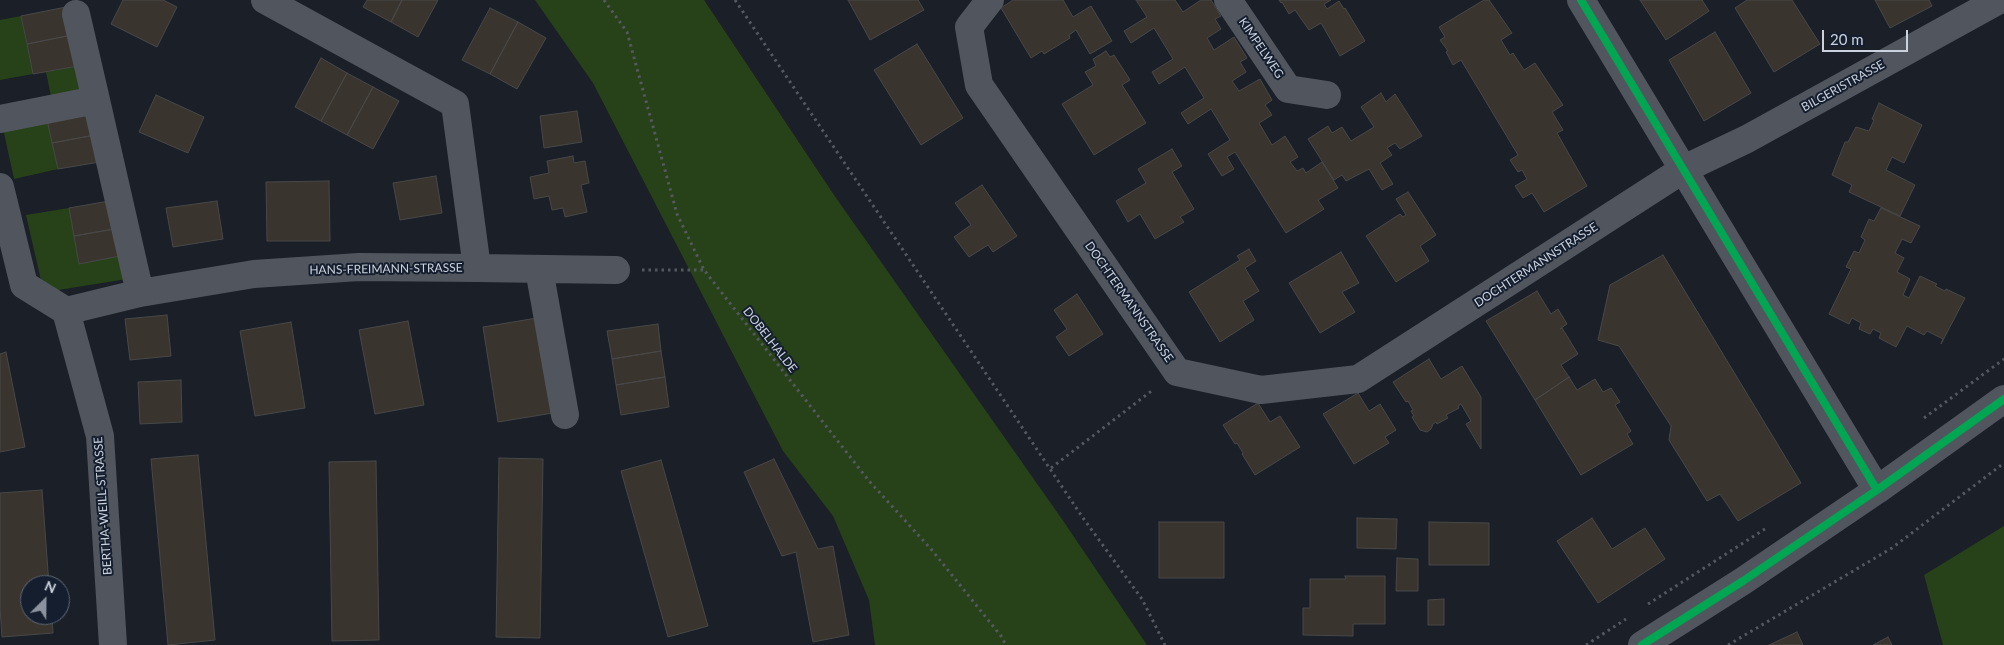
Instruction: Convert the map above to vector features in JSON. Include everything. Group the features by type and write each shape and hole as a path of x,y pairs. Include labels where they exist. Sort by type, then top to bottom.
{"street":[{"name":"HANS-FREIMANN-STRASSE","path":"66,311 140,293 254,274 359,267 477,268 455,104 265,0"},
{"name":"DOCHTERMANNSTRASSE","path":"990,0 969,27 979,85 1177,372 1261,390 1358,380 1684,169"},
{"name":"KIMPELWEG","path":"1228,0 1288,89 1327,95"},
{"path":"1581,0 1877,490"},
{"name":"BILGERISTRASSE","path":"1684,169 1747,139 1999,0"},
{"path":"76,14 140,293"},
{"path":"0,119 96,100"},
{"path":"0,187 24,285 66,311"},
{"path":"477,268 616,270"},
{"path":"539,269 565,415"},
{"name":"BERTHA-WEILL-STRASSE","path":"66,311 100,436 113,645"},
{"path":"1642,645 1743,581 1877,490 2004,400"}],"path":[{"name":"DOBELHALDE","path":"604,0 627,32 676,214 704,270 869,481 931,550 1001,636 1006,645"},
{"path":"735,0 1083,518 1142,599 1165,645"},
{"path":"616,270 704,270"},
{"path":"1920,422 2004,359"},
{"path":"1051,468 1177,372"},
{"path":"1728,645 1892,548 2004,463"},
{"path":"1644,607 1767,528"},
{"path":"1586,645 1628,618"}],"green space":[{"path":"535,0 704,0 834,195 1064,522 1147,645 875,645 869,600 833,516 783,451 593,83"},
{"path":"21,16 33,74 0,80 0,20"},
{"path":"83,65 90,99 53,106 46,72"},
{"path":"46,115 58,169 14,179 2,124"},
{"path":"69,208 79,263 125,255 133,278 52,291 43,289 26,215"},
{"path":"2004,526 2004,645 1943,645 1924,575"}],"building":[{"path":"123,0 163,0 177,7 157,47 111,24"},
{"path":"367,0 402,0 391,22 363,7"},
{"path":"402,0 438,0 418,37 391,22"},
{"path":"848,0 918,0 924,10 870,40"},
{"path":"1013,0 1063,0 1073,17 1091,6 1112,41 1090,54 1076,30 1069,35 1070,38 1044,54 1042,51 1031,58 1001,8"},
{"path":"1136,0 1175,0 1183,12 1201,0 1211,0 1221,16 1215,19 1221,29 1207,38 1214,50 1234,37 1247,58 1240,62 1246,72 1232,81 1239,91 1260,79 1272,100 1265,105 1272,115 1259,123 1272,145 1285,136 1298,157 1290,162 1297,171 1303,168 1306,173 1322,162 1338,188 1318,200 1324,209 1286,233 1235,152 1227,157 1234,169 1222,176 1208,154 1230,140 1211,109 1188,124 1181,113 1204,98 1185,67 1159,84 1152,72 1173,59 1154,28 1131,43 1124,31 1147,17"},
{"path":"1279,0 1331,0 1324,4 1327,9 1339,1 1365,41 1340,56 1321,23 1309,30 1295,10 1289,14"},
{"path":"1484,0 1489,0 1512,33 1501,40 1510,55 1513,53 1524,70 1535,63 1563,105 1552,112 1563,130 1557,133 1587,186 1544,212 1532,193 1523,198 1515,186 1527,179 1522,170 1518,172 1510,160 1518,155 1461,60 1453,65 1446,52 1448,51 1440,40 1445,37 1439,27"},
{"path":"1640,0 1702,0 1709,11 1666,40"},
{"path":"1747,0 1792,0 1820,44 1774,72 1735,8"},
{"path":"1875,0 1929,0 1932,6 1890,28"},
{"path":"66,7 72,35 27,44 21,16"},
{"path":"490,8 518,22 490,74 462,60"},
{"path":"518,22 546,38 517,89 490,74"},
{"path":"1715,32 1751,93 1704,121 1669,60"},
{"path":"72,35 78,66 33,74 27,44"},
{"path":"917,44 963,118 921,145 874,70"},
{"path":"1106,51 1110,57 1114,55 1130,80 1122,85 1146,123 1094,155 1062,104 1093,85 1085,72 1096,66 1093,59"},
{"path":"321,58 347,73 321,121 295,107"},
{"path":"347,73 373,87 347,135 321,121"},
{"path":"373,87 399,101 373,149 347,135"},
{"path":"1381,93 1386,102 1395,94 1422,136 1400,149 1395,143 1387,148 1392,155 1380,163 1393,184 1382,190 1369,169 1346,181 1342,175 1334,180 1308,139 1328,126 1332,133 1342,127 1351,141 1374,127 1361,107"},
{"path":"156,95 204,117 188,153 139,132"},
{"path":"1879,103 1922,125 1904,163 1892,157 1886,170 1915,185 1900,216 1849,192 1852,185 1832,175 1845,142 1848,142 1856,127 1869,131"},
{"path":"90,106 95,135 52,143 46,115"},
{"path":"577,111 582,142 544,148 540,116"},
{"path":"95,135 100,162 58,169 52,143"},
{"path":"1172,149 1182,166 1172,172 1194,209 1180,217 1184,222 1155,239 1140,214 1128,222 1116,201 1146,183 1138,169"},
{"path":"573,156 574,163 585,161 589,183 581,185 587,212 565,217 563,208 552,210 549,196 534,199 530,177 549,173 547,161"},
{"path":"436,176 442,213 400,220 393,183"},
{"path":"329,181 330,241 267,241 266,182"},
{"path":"982,185 1017,236 993,252 988,245 969,257 954,237 971,225 955,203"},
{"path":"1408,192 1436,235 1420,246 1429,261 1396,282 1366,236 1400,214 1403,217 1406,215 1396,199"},
{"path":"115,200 120,228 74,236 69,208"},
{"path":"217,201 223,239 173,247 166,208"},
{"path":"1881,208 1920,226 1911,243 1902,239 1895,253 1904,258 1897,272 1910,279 1903,295 1909,298 1920,276 1937,284 1935,286 1945,291 1946,289 1965,298 1941,344 1943,339 1927,331 1924,335 1907,326 1896,347 1879,338 1881,333 1873,329 1870,334 1859,329 1861,323 1852,318 1849,324 1829,314 1851,269 1846,267 1854,251 1859,253 1865,240 1861,237 1869,219 1874,221"},
{"path":"120,228 125,255 79,264 74,236"},
{"path":"1249,249 1256,261 1245,268 1259,291 1243,301 1254,320 1220,342 1189,292 1240,260 1237,256"},
{"path":"1341,252 1359,283 1342,292 1355,312 1320,333 1289,283"},
{"path":"1663,255 1801,483 1738,521 1720,494 1707,501 1669,440 1671,426 1619,346 1598,340 1610,285"},
{"path":"1537,291 1551,314 1558,309 1567,324 1560,329 1562,328 1578,354 1561,365 1569,377 1535,400 1486,321"},
{"path":"1077,294 1103,334 1069,356 1056,337 1067,329 1054,310"},
{"path":"167,315 171,356 130,360 125,319"},
{"path":"537,318 553,413 498,422 483,327"},
{"path":"408,321 424,405 375,414 359,330"},
{"path":"291,322 305,408 255,416 240,331"},
{"path":"658,324 661,351 612,359 607,331"},
{"path":"661,351 665,377 616,385 612,359"},
{"path":"6,352 25,447 0,452 0,354"},
{"path":"1429,359 1441,379 1462,366 1481,397 1481,449 1466,424 1471,421 1461,404 1458,406 1459,408 1446,415 1448,418 1433,424 1427,432 1420,430 1412,417 1414,416 1411,411 1413,410 1393,382"},
{"path":"665,377 669,407 621,415 616,385"},
{"path":"1569,377 1577,390 1595,379 1603,392 1611,388 1620,402 1615,405 1631,431 1627,434 1633,444 1581,475 1535,400"},
{"path":"181,380 182,422 140,424 138,382"},
{"path":"1358,393 1369,411 1380,404 1396,430 1385,437 1389,443 1354,464 1323,414"},
{"path":"1258,403 1270,422 1280,416 1300,447 1255,475 1237,443 1235,444 1223,425"},
{"path":"198,455 215,640 168,645 151,459"},
{"path":"499,458 543,459 540,638 496,637"},
{"path":"774,459 818,549 833,546 849,635 813,642 796,552 782,556 744,472"},
{"path":"661,460 708,626 668,637 621,471"},
{"path":"376,461 379,640 332,641 329,462"},
{"path":"42,490 48,575 20,575 20,625 53,625 53,633 2,637 0,608 0,493"},
{"path":"1357,518 1397,519 1396,549 1357,548"},
{"path":"1592,518 1612,549 1645,528 1665,559 1598,603 1557,541"},
{"path":"1159,522 1224,522 1224,578 1159,578"},
{"path":"1429,522 1489,523 1489,565 1429,565"},
{"path":"1397,558 1418,559 1418,591 1396,591"},
{"path":"1345,576 1385,576 1385,624 1353,624 1353,636 1303,635 1303,608 1310,608 1310,579 1346,579"},
{"path":"1444,599 1444,625 1428,625 1428,600"},
{"path":"1797,632 1803,645 1769,645"},
{"path":"1888,637 1892,645 1873,645"}],"transit line":[{"path":"1581,0 1877,490"},
{"path":"1642,645 1743,581 1877,490 2004,399"}]}
